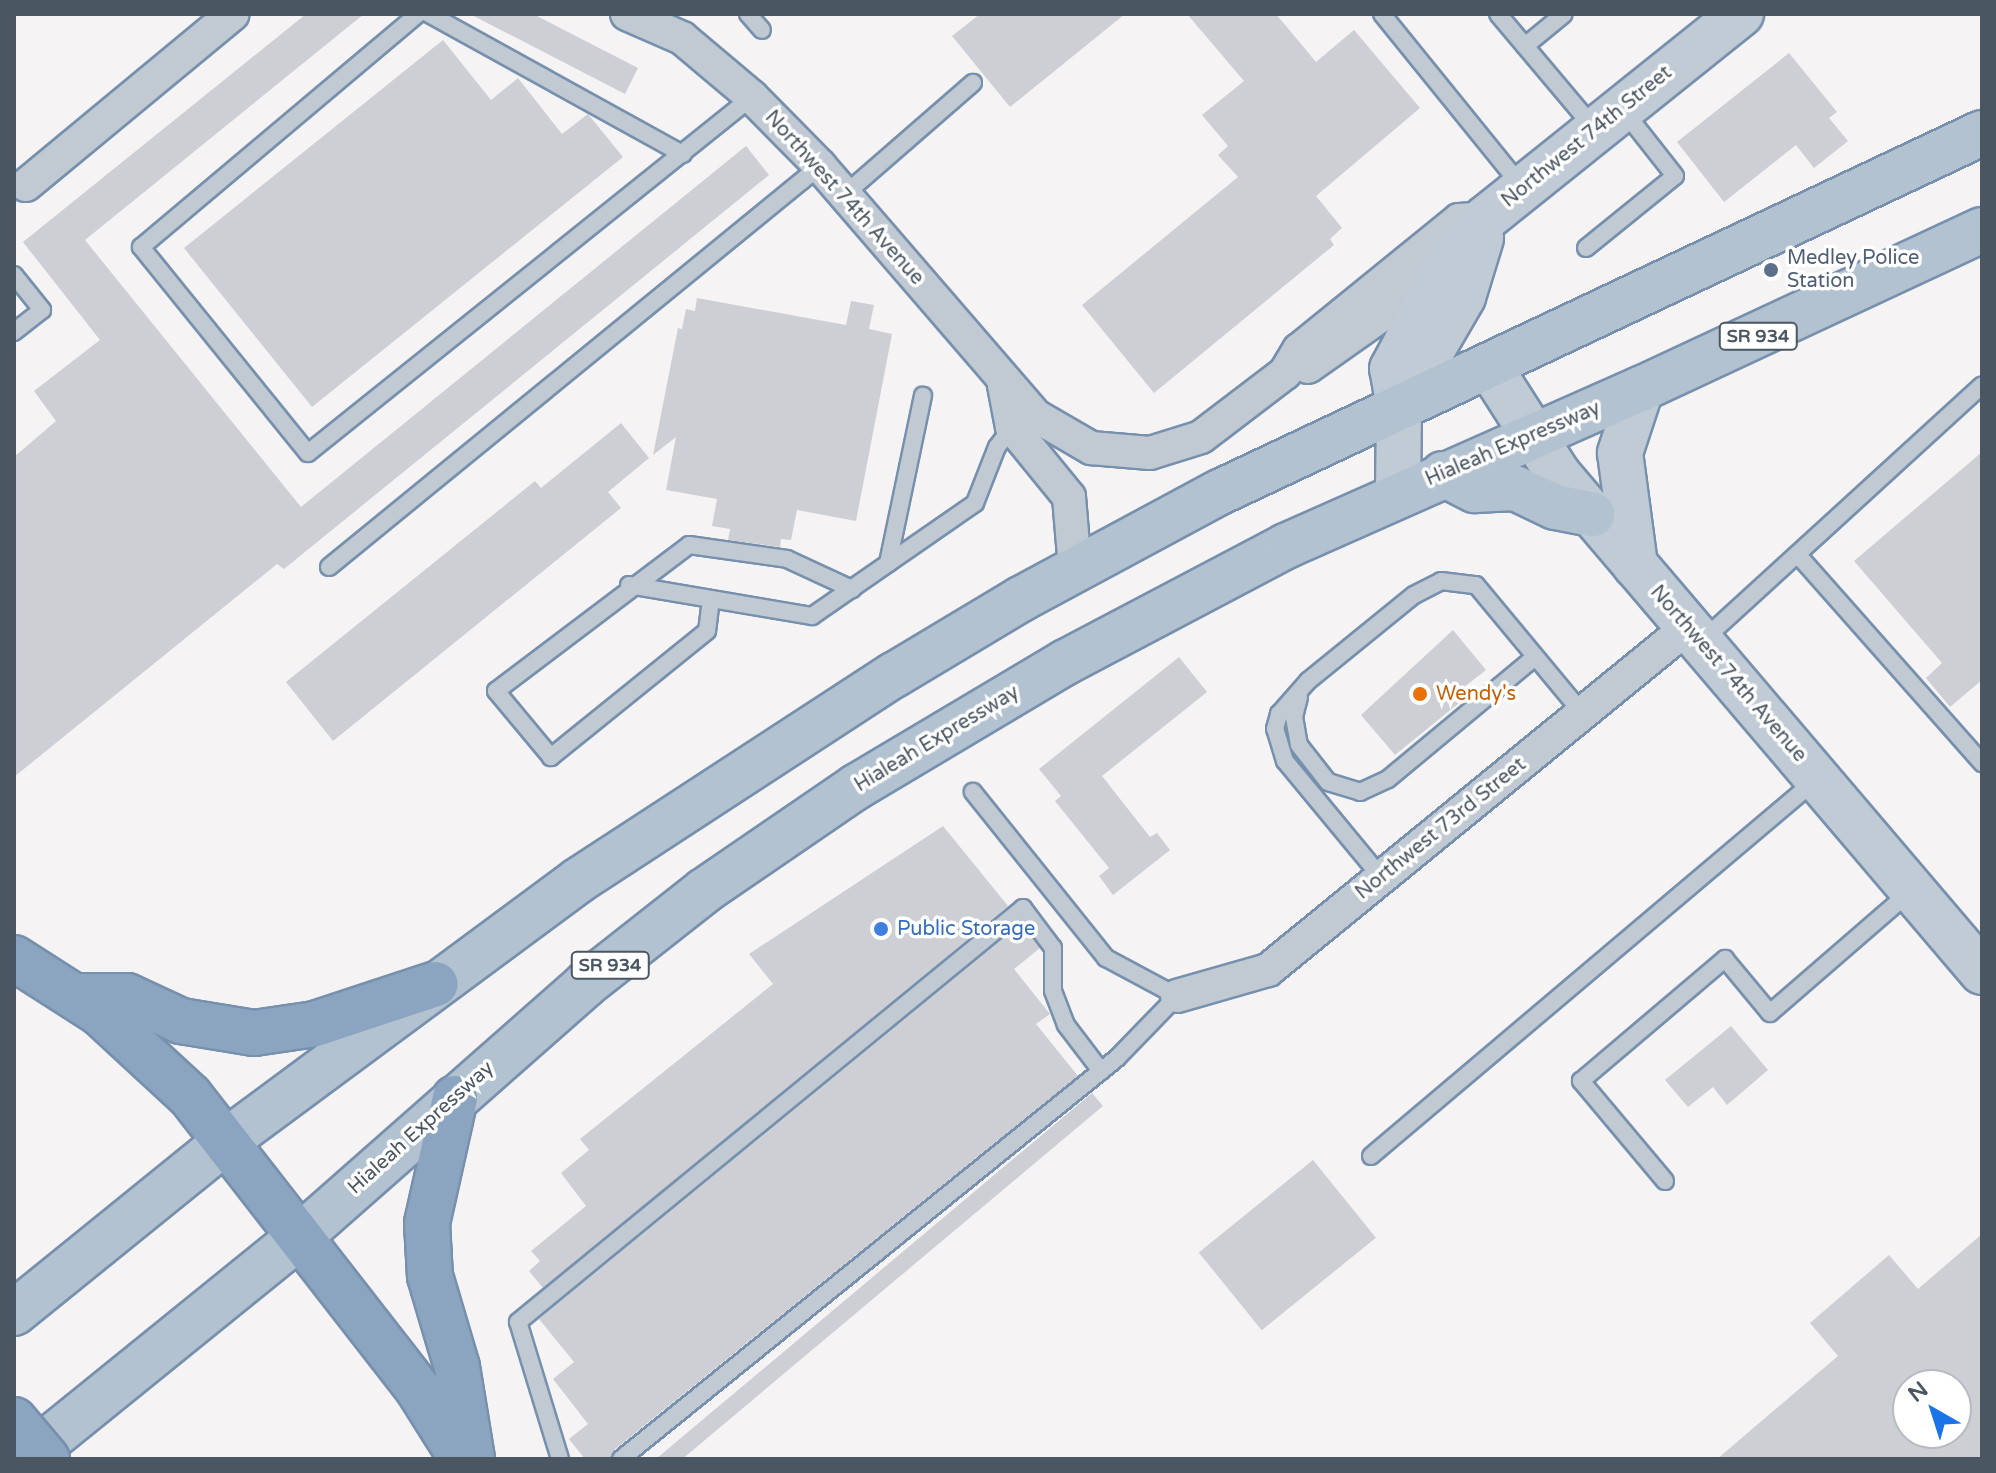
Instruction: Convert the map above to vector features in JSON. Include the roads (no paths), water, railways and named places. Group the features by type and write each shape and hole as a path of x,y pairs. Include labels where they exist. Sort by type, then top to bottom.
{"highway":[{"path":"14,958 77,996 162,1067 225,1142 297,1239 418,1389 462,1459"},
{"path":"77,996 127,996 181,1021 254,1033 315,1024 436,984"},
{"path":"455,1098 436,1164 428,1250 430,1276 457,1367 472,1459"},
{"path":"14,1420 47,1459"}],"main road":[{"path":"14,1313 225,1142 436,984 752,764 1075,569 1399,407 1982,133"},
{"name":"Hialeah Expressway","path":"25,1459 297,1239 455,1098 671,917 856,787 1115,634 1398,492 1641,389 1982,230"},
{"path":"1443,474 1475,490 1515,488 1555,507 1592,514"}],"street":[{"path":"18,191 233,14"},
{"name":"Northwest 74th Avenue","path":"627,14 682,38 752,97 820,166 1003,380 1056,432 1091,448 1125,454"},
{"name":"Northwest 74th Street","path":"1285,373 1299,350 1459,220 1482,233 1523,189 1741,14"},
{"path":"1398,492 1399,407 1392,369 1442,273 1482,233"},
{"path":"1399,407 1463,297 1482,233"},
{"name":"Northwest 74th Street","path":"1125,454 1187,444 1285,373 1307,367 1442,273"},
{"name":"Northwest 74th Avenue","path":"1489,366 1531,437 1592,514 1912,890 1978,959"},
{"name":"Northwest 74th Avenue","path":"1003,380 1012,427 1069,497 1075,569"},
{"path":"1635,565 1620,453 1641,389"},
{"name":"Northwest 73rd Street","path":"1177,996 1268,970 1583,714 1694,634"}],"lane":[{"path":"418,14 141,247 308,453 752,97"},
{"path":"429,14 683,154"},
{"path":"748,14 762,30"},
{"path":"1382,14 1523,189"},
{"path":"1498,14 1525,46 1675,176 1586,248"},
{"path":"1525,46 1564,14"},
{"path":"844,195 973,83"},
{"path":"329,567 820,166"},
{"path":"14,275 42,310 14,332"},
{"path":"1694,634 1798,555 1982,385"},
{"path":"888,563 923,396"},
{"path":"629,585 812,616 975,503 997,447 1012,427"},
{"path":"711,599 707,631 551,757 496,691 629,585 689,545 787,559 852,589"},
{"path":"1798,555 1982,763"},
{"path":"1381,877 1285,761 1275,729 1279,714 1301,692 1414,595 1441,581 1476,585 1583,714"},
{"path":"1301,692 1294,717 1299,745 1328,782 1360,792 1388,779 1535,657"},
{"path":"1371,1156 1818,779"},
{"path":"621,1459 1101,1071 1177,996 1106,958 973,792"},
{"path":"1665,1181 1581,1081 1725,959 1770,1013 1912,890"},
{"path":"560,1459 518,1322 1023,908 1053,948 1053,991 1066,1025 1101,1071"}],"place":[{"name":"Medley Police Station","path":"1771,270"},
{"name":"Wendy's","path":"1420,694"},
{"name":"Public Storage","path":"881,929"}]}
